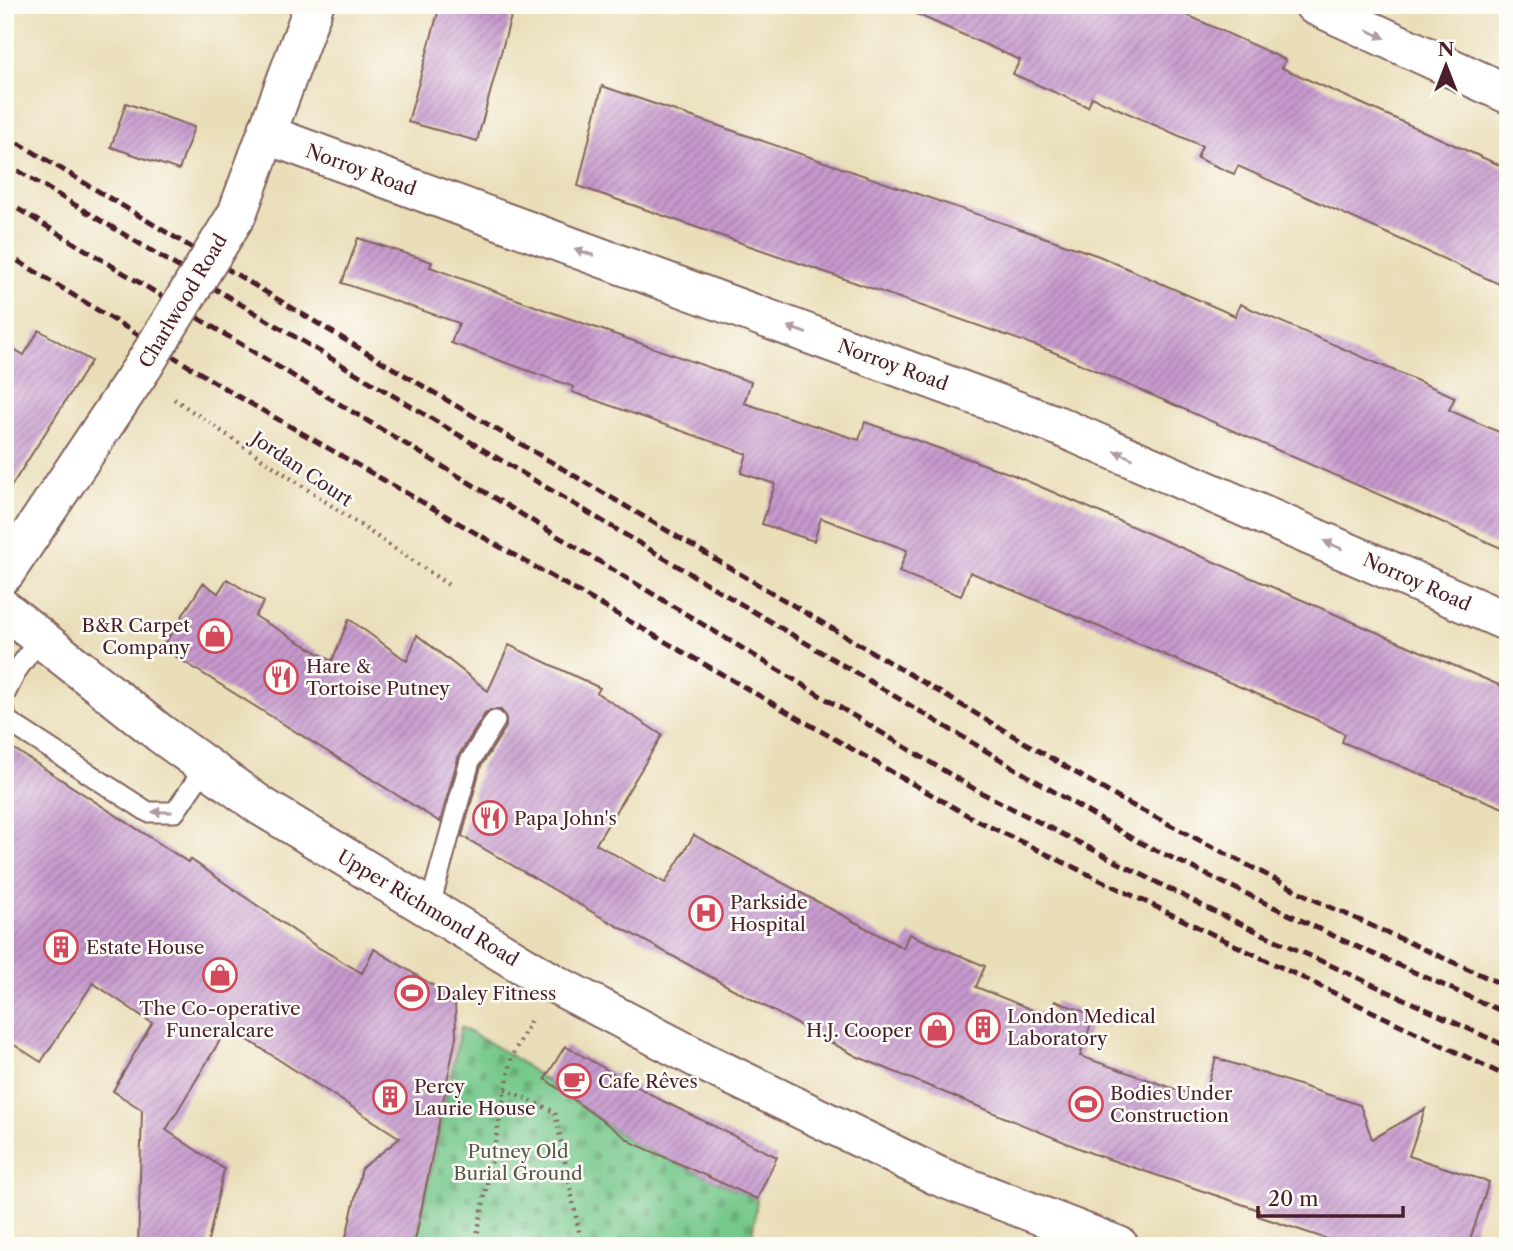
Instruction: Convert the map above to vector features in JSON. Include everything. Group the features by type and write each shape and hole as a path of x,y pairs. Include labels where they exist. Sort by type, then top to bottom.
{"main road":[{"name":"Charlwood Road","path":"5,573 141,370 237,214 314,5"},
{"path":"1314,5 1508,94"},
{"name":"Norroy Road","path":"268,135 1056,425 1508,622"},
{"name":"Upper Richmond Road","path":"5,610 261,806 551,982 710,1065 938,1176 1119,1246"}],"lane":[{"path":"5,694 17,670 40,638"},
{"path":"5,713 6,720 148,812 175,812 206,766"},
{"path":"429,909 470,761 495,721"}],"path":[{"name":"Jordan Court","path":"141,370 450,586"},
{"path":"475,1246 512,1056 551,982"},
{"path":"505,1089 555,1112 582,1246"}],"green space":[{"name":"Putney Old Burial Ground","path":"461,1027 512,1056 632,1143 757,1199 751,1246 415,1246"}],"building":[{"path":"440,5 514,5 477,141 408,122"},
{"path":"896,5 1165,5 1286,60 1282,68 1508,169 1508,288 1238,166 1234,174 1197,158 1202,146 1092,97 1088,107 1013,74 1020,60"},
{"path":"602,86 1099,256 1235,316 1240,304 1455,397 1449,410 1508,436 1508,551 1051,351 578,186"},
{"path":"126,103 194,127 179,170 111,147"},
{"path":"358,238 432,262 430,267 551,312 751,382 744,403 859,440 865,422 1011,474 1508,689 1508,810 1342,742 1345,734 1311,717 970,572 961,596 899,572 907,550 821,518 814,541 762,524 775,484 741,473 747,454 572,392 574,387 451,343 459,323 342,283"},
{"path":"39,330 91,361 5,496 5,344 24,355"},
{"path":"227,579 264,602 255,616 332,661 349,619 407,661 417,635 488,691 509,645 600,688 597,693 662,735 596,844 665,883 694,835 903,948 909,934 985,966 976,987 1050,1017 1055,1001 1094,1015 1080,1056 1203,1099 1216,1058 1360,1105 1372,1139 1425,1109 1409,1156 1489,1182 1468,1246 1348,1246 1258,1216 1259,1210 1091,1153 856,1056 599,916 462,836 481,766 506,727 506,716 501,710 490,710 485,714 459,755 440,822 162,648 203,583 218,593"},
{"path":"5,743 188,862 190,859 316,946 362,973 374,949 455,999 456,1037 414,1246 344,1246 362,1168 400,1138 228,1027 166,1130 224,1169 207,1246 138,1246 142,1110 113,1091 152,1023 93,983 41,1062 5,1039"},
{"path":"565,1046 663,1101 777,1157 757,1199 633,1143 545,1079"}],"railway":[{"path":"5,135 1120,799 1319,902 1508,987"},
{"path":"5,163 1133,839 1340,939 1508,1014"},
{"path":"5,201 976,790 1217,913 1508,1047"},
{"path":"5,253 239,397 974,819 1508,1077"}],"place":[{"name":"B&R Carpet Company","path":"215,636"},
{"name":"Hare & Tortoise Putney","path":"281,677"},
{"name":"Papa John's","path":"490,818"},
{"name":"Parkside Hospital","path":"706,913"},
{"name":"Estate House","path":"61,947"},
{"name":"The Co-operative Funeralcare","path":"220,975"},
{"name":"Daley Fitness","path":"412,993"},
{"name":"London Medical Laboratory","path":"983,1027"},
{"name":"H.J. Cooper","path":"937,1030"},
{"name":"Cafe Rêves","path":"574,1081"},
{"name":"Percy Laurie House","path":"390,1097"},
{"name":"Bodies Under Construction","path":"1086,1104"}]}
